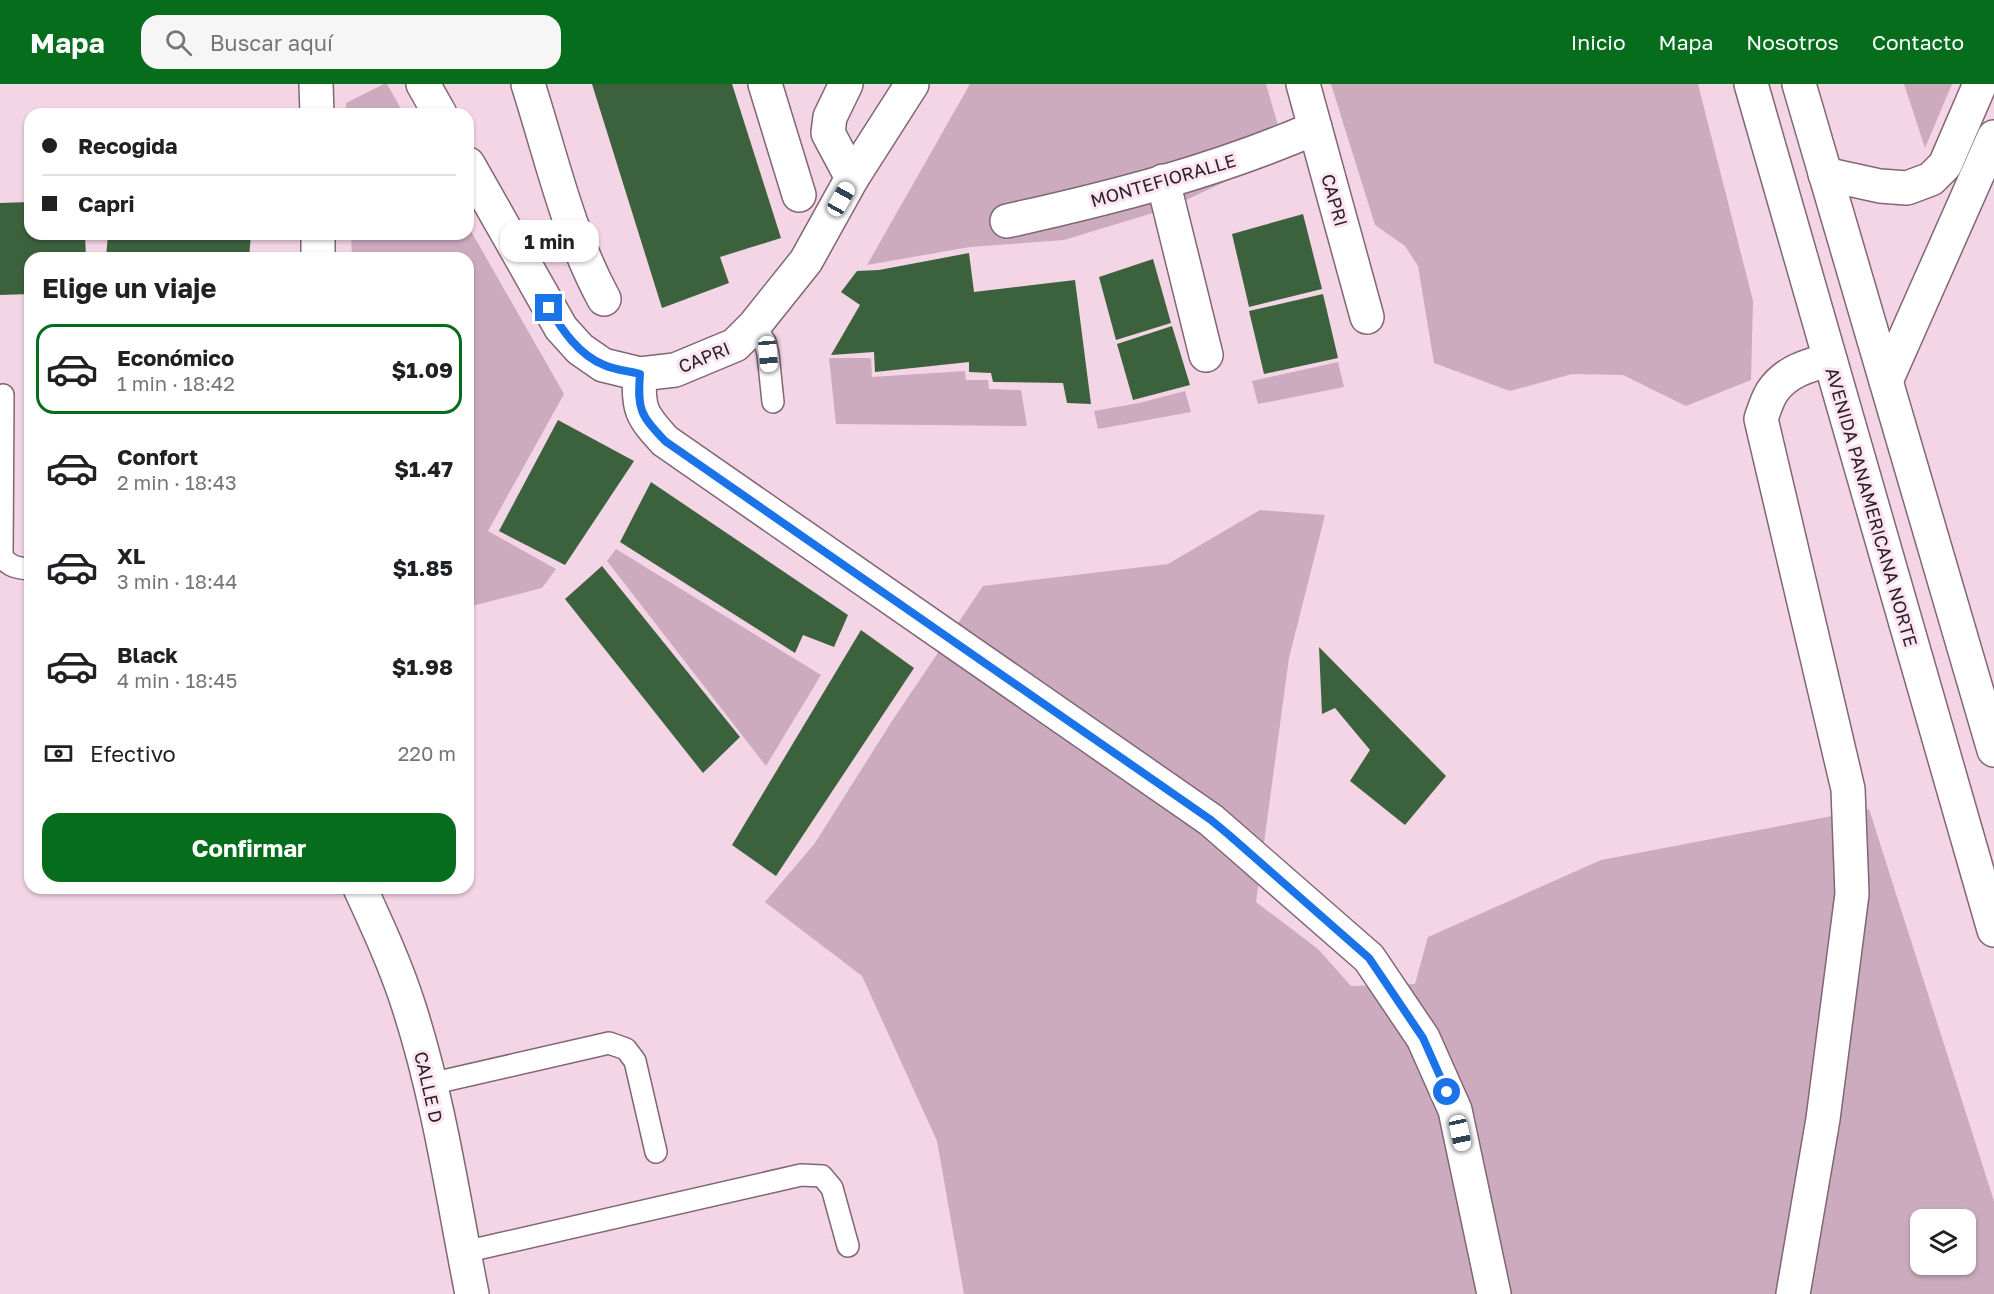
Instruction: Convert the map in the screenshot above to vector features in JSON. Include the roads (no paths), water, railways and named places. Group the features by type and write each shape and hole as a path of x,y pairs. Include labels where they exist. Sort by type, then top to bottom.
{"street":[{"path":"316,84 316,108"},
{"path":"423,84 437,108"},
{"path":"528,84 576,237 587,268 604,299"},
{"path":"765,84 799,195"},
{"path":"846,84 830,117 828,133 852,178"},
{"name":"CAPRI","path":"474,175 561,328 580,349 603,365 640,374 675,370 735,345 754,326 806,261 852,178 912,84"},
{"name":"CAPRI","path":"1303,84 1368,317"},
{"name":"AVENIDA PANAMERICANA NORTE","path":"1751,84 1994,930"},
{"path":"1799,84 1994,750"},
{"path":"1825,174 1880,186 1907,188 1931,179 1945,165 1980,84"},
{"name":"MONTEFIORALLE","path":"1007,221 1068,208 1163,181 1268,148 1315,128"},
{"path":"1886,381 1994,138"},
{"path":"1163,181 1206,355"},
{"path":"1793,1294 1823,1119 1852,894 1848,789 1761,419 1772,392 1788,375 1809,365 1830,360"},
{"path":"640,374 638,397 645,419 665,441 1211,820 1369,958 1423,1038 1455,1110 1494,1294"},
{"name":"CALLE D","path":"363,894 386,945 409,1007 430,1084 472,1294"}],"lane":[{"path":"754,326 765,342 773,402"},
{"path":"3,395 2,557 8,564 24,569"},
{"path":"430,1084 609,1043 626,1049 635,1061 656,1152"},
{"path":"464,1252 801,1174 822,1176 832,1188 848,1246"}]}
